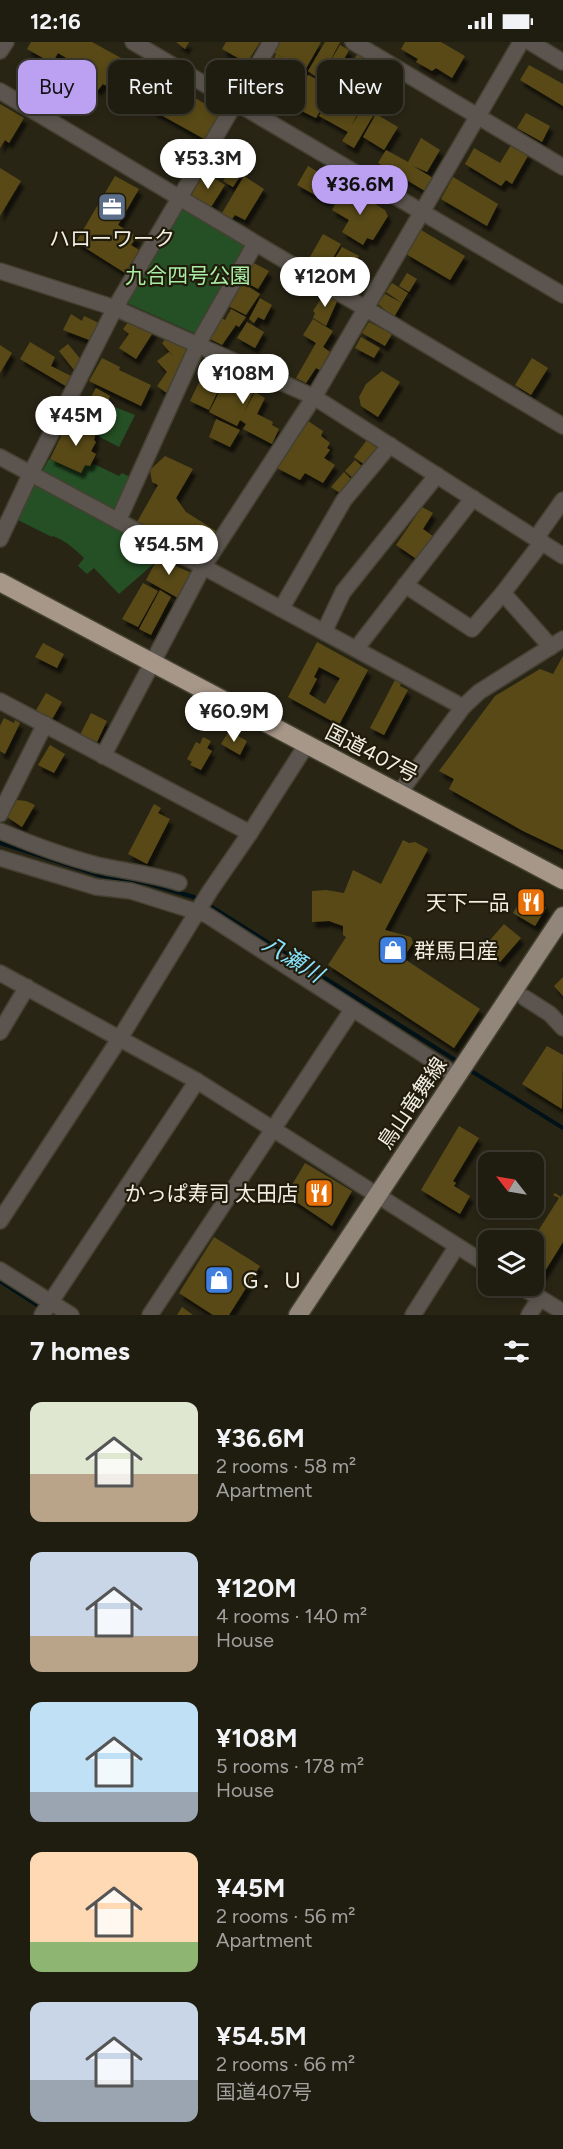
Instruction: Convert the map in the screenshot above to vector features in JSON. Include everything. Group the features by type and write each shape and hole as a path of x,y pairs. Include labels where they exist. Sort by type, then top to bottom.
{"highway":[{"name":"国道407号","path":"0,582 563,880"}],"main road":[{"name":"鳥山竜舞線","path":"298,1315 563,916"}],"street":[{"path":"0,51 6,42"},
{"path":"133,42 206,85"},
{"path":"260,60 271,42"},
{"path":"353,42 563,167"},
{"path":"103,756 203,567 314,397 521,42"},
{"path":"530,42 563,62"},
{"path":"0,92 563,426"},
{"path":"0,539 115,308 228,114"},
{"path":"256,114 563,296"},
{"path":"118,520 198,344 255,244"},
{"path":"0,271 115,308 314,397 563,556"},
{"path":"281,609 344,500 390,445"},
{"path":"0,458 463,707"},
{"path":"324,632 343,592 437,475"},
{"path":"356,649 473,498"},
{"path":"405,585 472,630 503,593 563,500"},
{"path":"400,792 463,707 478,692 557,643 503,593"},
{"path":"0,701 250,833"},
{"path":"0,814 45,724"},
{"path":"0,1221 120,1038 196,912 307,744"},
{"path":"0,831 35,846 97,865 156,875 179,883"},
{"path":"0,858 96,887 132,891 207,915 352,1010 461,1070"},
{"path":"0,972 197,1081 478,1259"},
{"path":"0,1032 27,987"},
{"path":"525,998 550,1014 563,1028"},
{"path":"150,1315 352,1010"},
{"path":"42,1315 197,1081"},
{"path":"413,1315 458,1246"},
{"path":"0,1270 71,1315"},
{"path":"537,1296 563,1312"},
{"path":"529,1315 540,1298"}],"green space":[{"name":"九合四号公園","path":"185,208 248,246 198,335 127,303 179,212"},
{"path":"110,405 135,415 119,447 96,435"},
{"path":"49,459 81,473 85,465 94,464 119,476 122,473 128,476 130,481 118,507 112,509 42,472"},
{"path":"40,484 163,551 158,560 119,594 94,568 87,574 78,566 84,558 70,546 18,520 34,486"}],"building":[{"path":"31,42 92,42 125,60 108,60 108,87 103,84 98,90 96,89 96,60 68,60 58,53 54,60 47,60 27,49"},
{"path":"176,42 189,42 185,49"},
{"path":"226,42 260,42 249,60 242,60 222,49"},
{"path":"279,42 321,42 305,70 305,60 287,60 273,52"},
{"path":"325,42 340,42 331,60 317,60 317,78 308,71"},
{"path":"405,42 441,42 465,56 452,78 436,68 432,71 416,62 418,59 401,49"},
{"path":"340,45 349,50 344,60 331,60"},
{"path":"359,51 372,59 371,60 354,60"},
{"path":"276,54 287,60 273,60"},
{"path":"529,65 563,84 563,106 520,80"},
{"path":"308,75 317,80 318,114 316,118 305,113 305,80"},
{"path":"194,97 206,105 206,114 222,114 206,140 159,114 194,114"},
{"path":"0,104 24,118 9,143 5,140 0,148"},
{"path":"526,113 550,126 542,142 517,128"},
{"path":"320,114 358,114 351,126 359,114 374,114 354,148 342,141 348,132 319,116"},
{"path":"376,114 398,127 384,150 363,137"},
{"path":"421,138 440,150 427,172 413,166 433,178 425,191 378,163 386,150 408,162"},
{"path":"221,143 238,153 233,162 215,153"},
{"path":"511,145 529,154 512,184 506,180 501,186 465,164 474,148 500,163"},
{"path":"308,166 338,184 326,201 297,185"},
{"path":"0,168 21,181 0,216"},
{"path":"231,168 242,173 233,187 223,181"},
{"path":"205,172 225,185 211,207 191,196"},
{"name":"ハローワーク","path":"115,176 139,189 118,225 137,237 131,245 139,250 125,273 76,242"},
{"path":"244,176 264,189 245,220 235,215 232,219 222,213"},
{"path":"453,177 498,204 487,226 441,199"},
{"path":"345,186 385,210 388,216 373,240 367,238 363,245 342,232 349,220 332,210"},
{"path":"421,230 465,256 450,280 406,254"},
{"path":"323,234 341,244 324,274 306,264"},
{"path":"342,247 359,256 344,284 325,274"},
{"path":"252,262 269,271 258,289 242,280"},
{"path":"407,273 417,279 409,292 399,286"},
{"path":"241,282 260,294 246,315 226,305"},
{"path":"392,283 408,293 394,317 378,304 385,294 402,303 386,292"},
{"path":"326,291 338,299 326,326 313,318 315,313 313,311"},
{"path":"260,298 272,305 264,320 258,317 254,323 249,319"},
{"path":"231,309 246,317 239,327 236,325 222,345 206,337 217,316 225,320"},
{"path":"71,314 82,321 84,316 101,324 92,341 63,330"},
{"path":"313,319 333,331 323,347 330,352 320,370 316,368 306,383 296,378 316,343 303,335"},
{"path":"129,321 154,331 136,359 119,348 129,334 123,329"},
{"path":"247,322 264,332 255,348 237,338"},
{"path":"369,322 392,334 385,346 362,333"},
{"path":"169,335 192,346 182,366 176,370 179,373 168,394 157,386 167,372 157,361 169,352 174,357 162,343"},
{"path":"361,337 380,348 374,358 355,348"},
{"path":"30,342 55,357 51,366 75,378 69,388 20,359"},
{"path":"68,344 83,362 74,370 59,351"},
{"path":"0,345 12,353 0,373"},
{"path":"102,358 120,367 119,370 151,385 141,406 89,381"},
{"path":"532,358 548,368 531,395 515,385"},
{"path":"233,365 260,379 243,414 255,392 265,398 257,414 273,422 272,425 279,429 272,444 243,429 246,424 240,420 237,426 209,412"},
{"path":"206,368 220,376 214,391 217,393 209,410 190,401"},
{"path":"382,371 400,382 378,417 361,406 359,397 366,384"},
{"path":"96,388 110,396 103,412 87,404"},
{"path":"78,398 84,400 74,421 69,417"},
{"path":"84,404 104,414 99,426 79,416"},
{"path":"216,419 240,430 230,447 209,437"},
{"path":"79,420 97,428 94,440 96,442 91,451 96,454 90,466 85,465 81,473 50,459 66,426"},
{"path":"308,421 323,431 321,436 330,443 327,448 330,450 324,458 335,465 323,483 305,473 300,480 277,468"},
{"path":"367,440 378,449 366,466 354,457"},
{"path":"165,456 193,469 176,498 186,512 216,531 202,554 192,556 137,522 158,485 152,482 150,470"},
{"path":"355,460 365,469 355,480 345,471"},
{"path":"344,472 355,483 344,496 331,487"},
{"path":"422,507 433,513 423,529 434,537 418,560 396,545"},
{"path":"160,554 174,562 173,565 192,573 178,598 146,580"},
{"path":"143,583 158,591 138,627 122,619"},
{"path":"160,590 171,597 151,635 139,629"},
{"path":"317,642 368,670 339,725 288,697","holes":["319,667 340,678 325,704 309,694 317,679 314,677"]},
{"path":"43,643 64,654 57,668 35,657"},
{"path":"563,656 563,850 523,831 449,789 454,779 439,771 495,696 540,669 553,674"},
{"path":"395,680 408,690 384,735 370,728"},
{"path":"46,693 62,702 51,721 35,712"},
{"path":"91,713 107,721 97,742 80,735"},
{"path":"4,718 20,723 5,754 0,751 0,726"},
{"path":"229,731 247,741 240,755 221,744"},
{"path":"203,737 211,741 207,748 212,751 201,770 190,765 192,762 187,759 196,742 200,744"},
{"path":"50,745 65,754 54,773 38,765"},
{"path":"17,800 35,805 22,827 7,817"},
{"path":"154,804 161,808 158,813 170,819 147,864 128,854"},
{"path":"403,840 409,843 415,842 428,849 385,930 411,937 413,943 403,958 480,1009 454,1048 328,965 346,937 343,935 343,926 329,921 312,922 312,891 326,890 344,893 353,870 381,884"},
{"name":"天下一品","path":"528,888 540,896 546,908 535,926 513,913"},
{"path":"504,924 521,938 500,962 483,948"},
{"path":"563,977 563,996 554,986"},
{"path":"547,1046 563,1055 562,1109 522,1084"},
{"path":"459,1126 479,1138 453,1181 456,1183 454,1186 470,1196 460,1214 421,1190"},
{"name":"かっぱ寿司 太田店","path":"305,1163 352,1191 332,1226 286,1195"},
{"path":"555,1193 561,1197 563,1194 563,1242 544,1273 544,1230 539,1230 559,1198 553,1195"},
{"name":"Ｇ．Ｕ","path":"214,1237 260,1266 229,1315 213,1315 179,1293"},
{"path":"182,1307 193,1315 177,1315"}],"waterway":[{"name":"八瀬川","path":"0,843 102,876 146,883 200,900"},
{"name":"八瀬川","path":"207,904 460,1063"},
{"name":"八瀬川","path":"468,1069 563,1128"},
{"path":"0,1281 42,1308"}],"place":[{"name":"ハローワーク","path":"112,207"},
{"name":"天下一品","path":"531,902"},
{"name":"群馬日産","path":"393,950"},
{"name":"かっぱ寿司 太田店","path":"319,1193"},
{"name":"Ｇ．Ｕ","path":"219,1280"}]}
